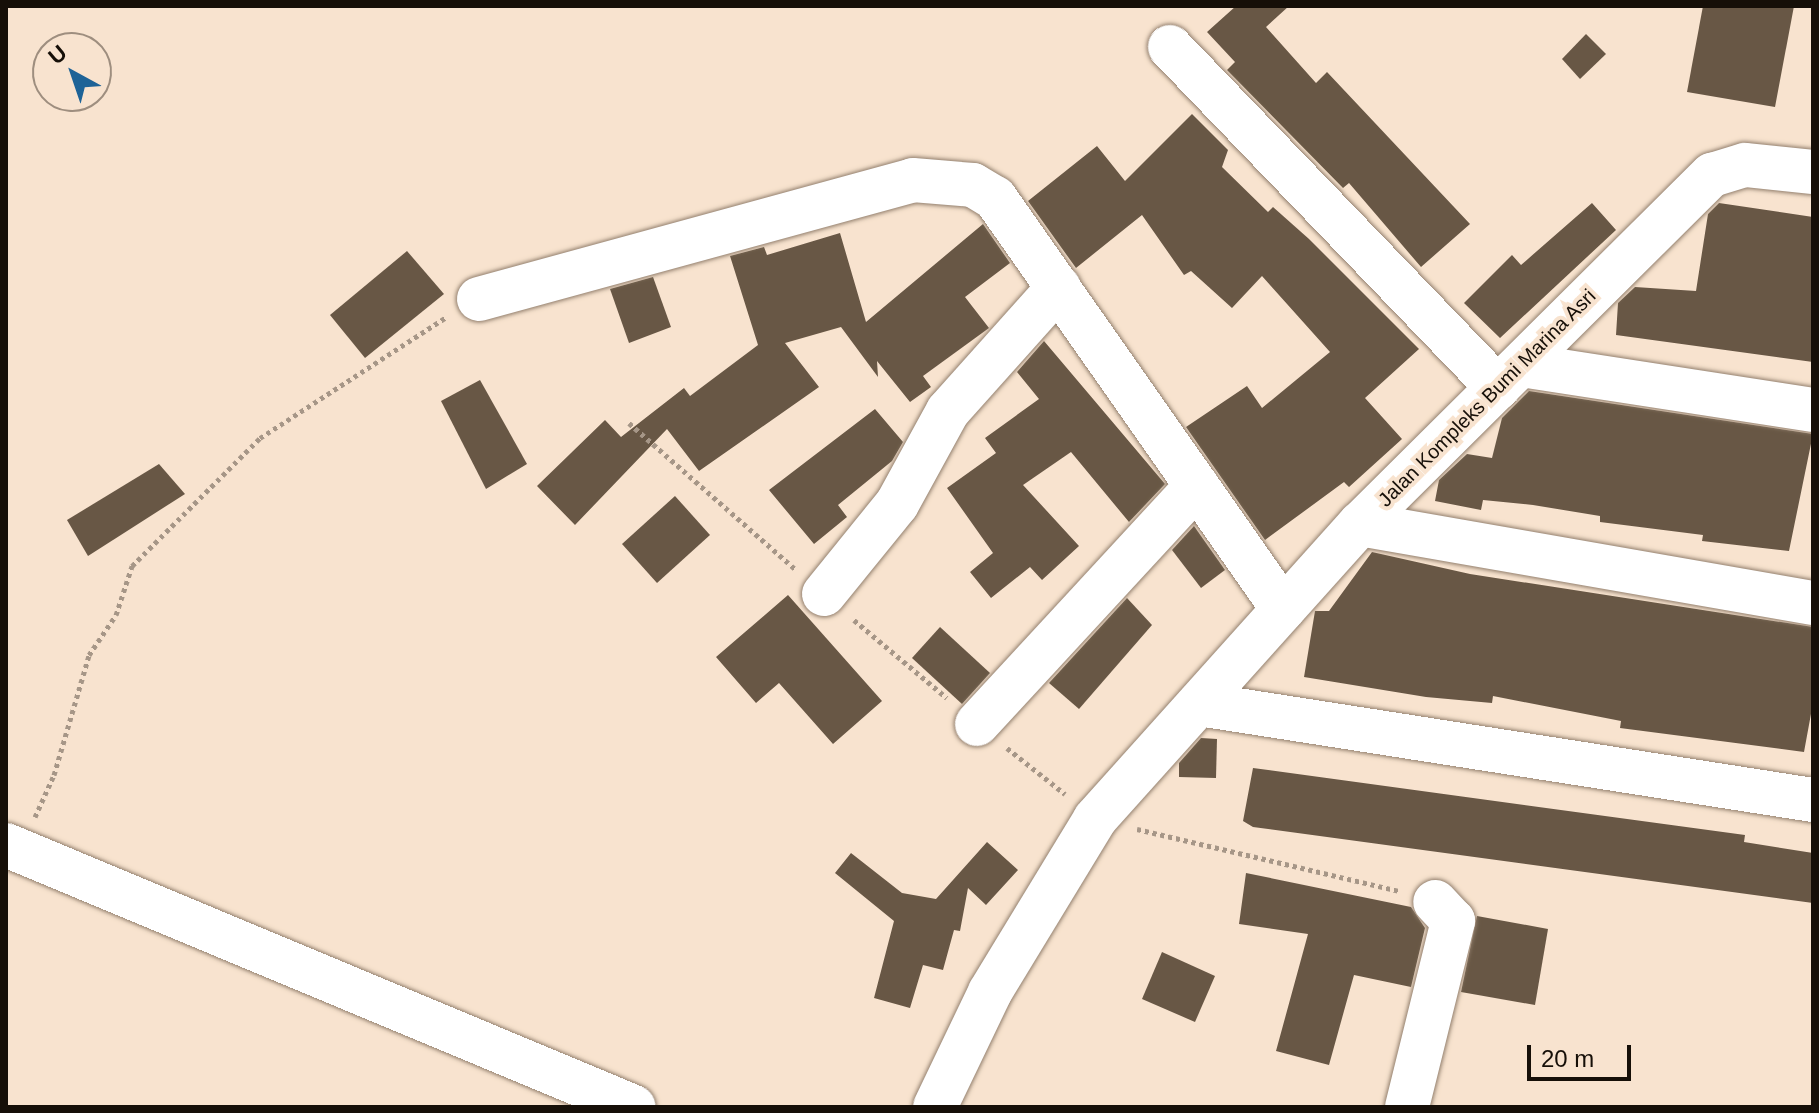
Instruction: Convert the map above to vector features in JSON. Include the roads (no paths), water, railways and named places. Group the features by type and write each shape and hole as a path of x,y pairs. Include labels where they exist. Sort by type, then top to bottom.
{"street":[{"path":"1170,47 1510,376 1813,410"},
{"name":"Jalan Kompleks Bumi Marina Asri","path":"935,1107 990,992 1078,844 1360,524 1712,175 1745,165 1813,172"},
{"path":"479,299 913,180 944,179 995,198 1283,609"},
{"path":"824,594 897,504 948,411 1059,287"},
{"path":"977,724 1197,486"},
{"path":"1360,524 1813,601"},
{"path":"1199,704 1813,800"},
{"path":"13,847 634,1107"},
{"path":"1407,1107 1453,921 1435,902"}]}
